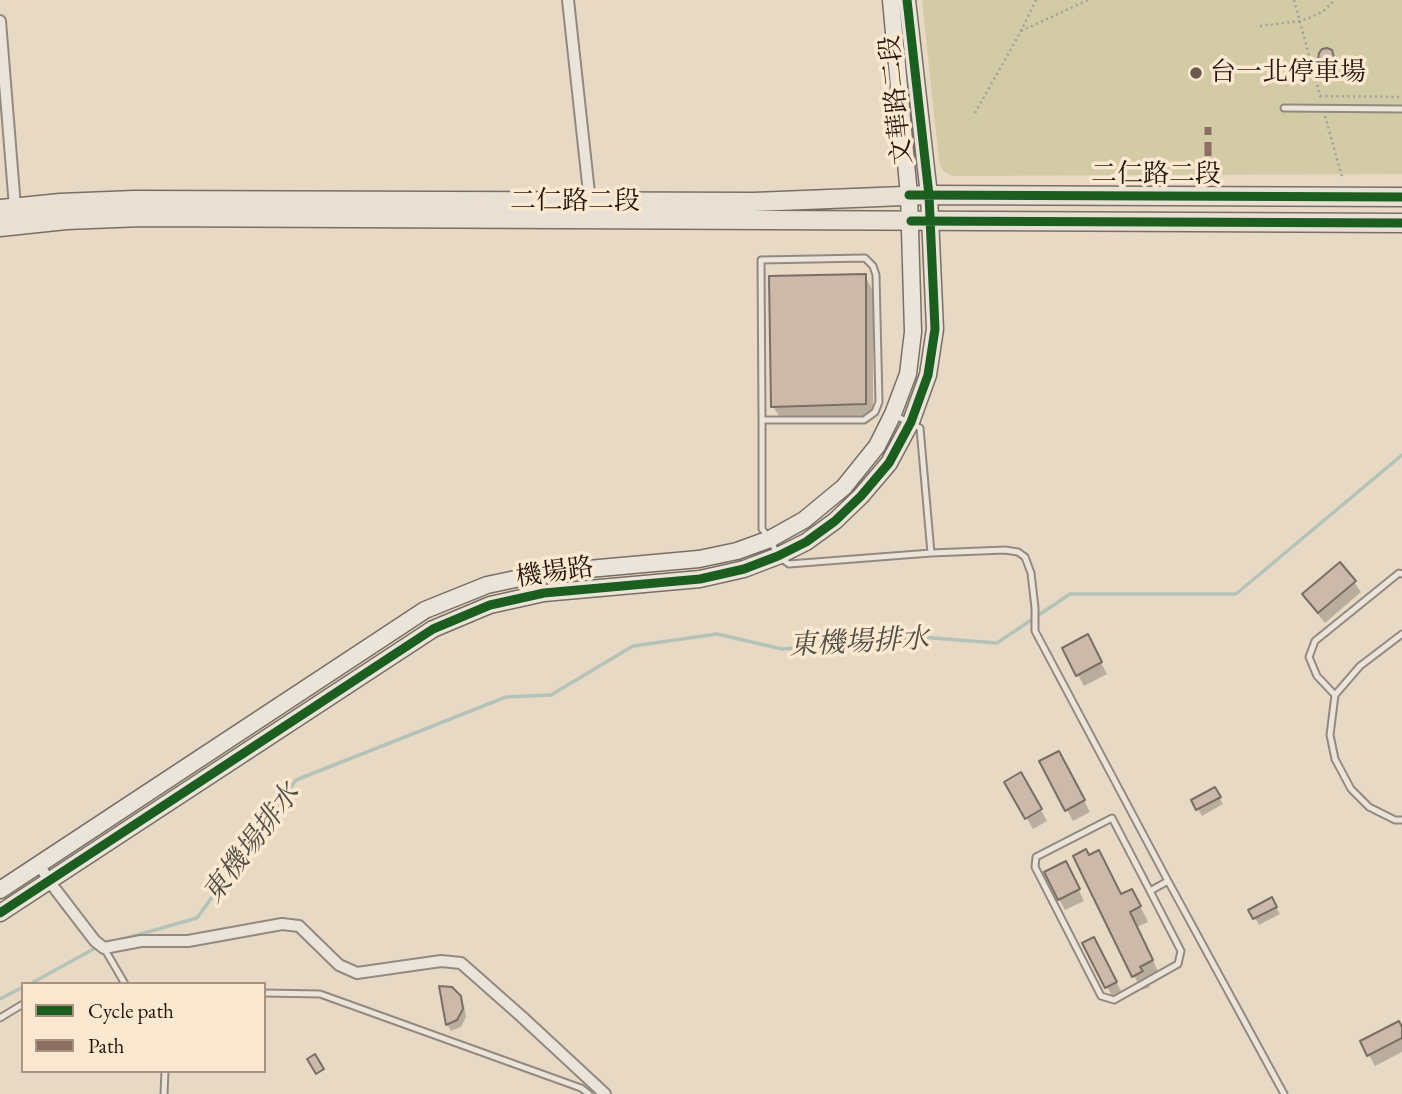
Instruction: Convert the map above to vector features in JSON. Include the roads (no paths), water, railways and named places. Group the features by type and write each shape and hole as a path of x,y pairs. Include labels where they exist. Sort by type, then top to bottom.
{"main road":[{"name":"二仁路二段","path":"7,208 134,200 754,202 929,194 1402,197"},
{"name":"二仁路二段","path":"0,227 66,220 142,217 1402,223"}],"street":[{"path":"568,0 590,202"},
{"name":"文華路二段","path":"891,0 909,195"},
{"name":"文華路二段","path":"907,0 929,194"},
{"path":"0,20 7,208"},
{"name":"機場路","path":"0,913 432,629 490,605 544,593 700,579 744,569 806,542 835,521 889,463 911,422 928,375 935,329 929,194"},
{"name":"機場路","path":"0,890 425,610 487,584 533,575 699,559 737,551 771,539 804,520 844,487 877,446 908,374 913,332 909,195"},
{"path":"39,864 99,945 141,941 188,941 282,924 299,926 339,965 357,973 441,961 461,962 605,1094"}],"lane":[{"path":"1284,108 1402,109"},
{"path":"762,420 864,420 875,412 879,402 876,275 873,266 865,258 761,260 762,529 771,539 778,556 789,564 1005,550 1018,552 1024,557 1031,573 1035,631 1284,1094"},
{"path":"893,414 920,428 931,553"},
{"path":"1335,695 1317,676 1309,657 1315,640 1399,573 1402,574"},
{"path":"1402,635 1360,666 1335,695 1330,735 1335,759 1351,789 1369,807 1395,820 1402,820"},
{"path":"1112,818 1150,891 1181,951 1178,964 1114,1000 1101,996 1035,867 1036,857 1112,818"},
{"path":"1150,891 1168,881"},
{"path":"99,945 124,982"},
{"path":"266,993 320,994 581,1088 589,1094"},
{"path":"0,1017 21,1005"},
{"path":"164,1094 165,1073"}],"waterway":[{"name":"東機場排水","path":"116,941 197,918 296,780 506,697 551,695 633,646 717,634 782,649 920,637 997,643 1070,594 1236,594 1402,455"},
{"name":"東機場排水","path":"34,982 99,946"},
{"name":"東機場排水","path":"0,999 21,988"}],"place":[{"name":"台一北停車場","path":"1196,73"}]}
